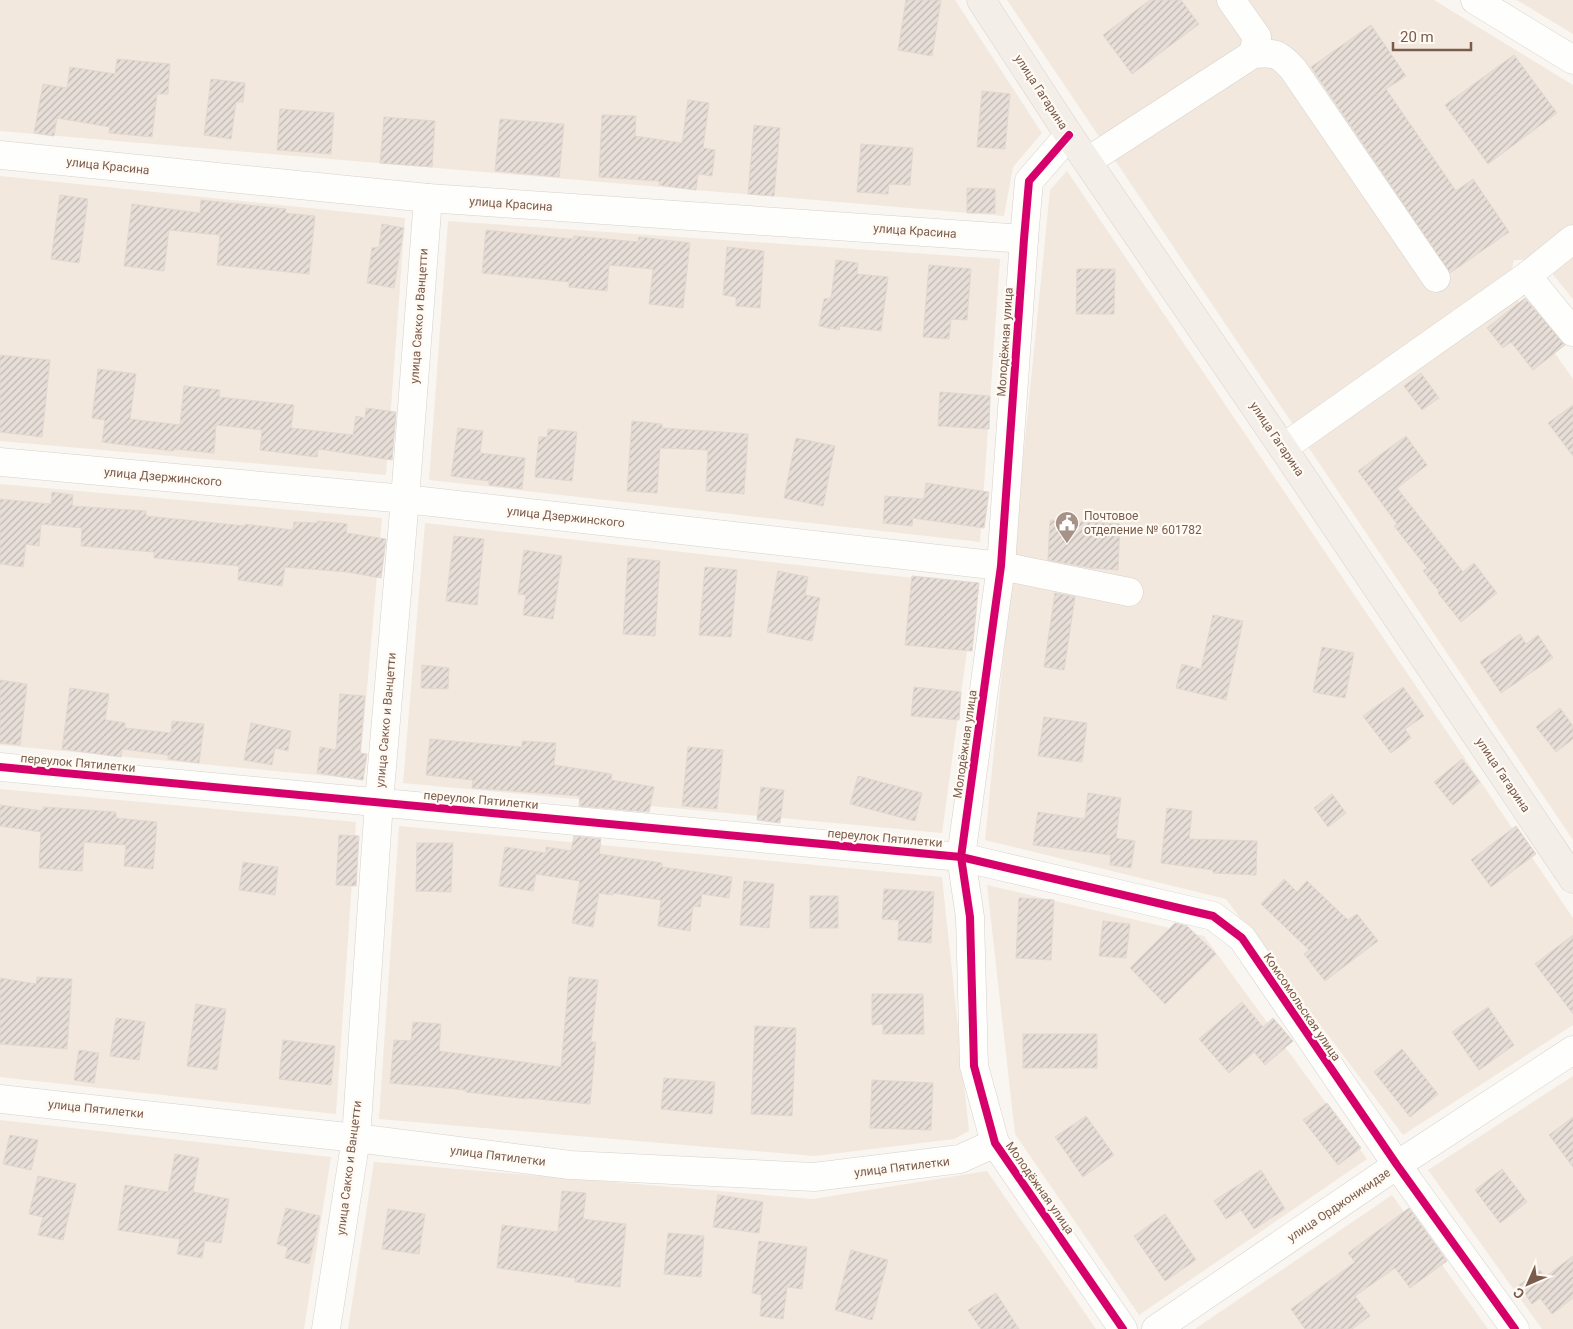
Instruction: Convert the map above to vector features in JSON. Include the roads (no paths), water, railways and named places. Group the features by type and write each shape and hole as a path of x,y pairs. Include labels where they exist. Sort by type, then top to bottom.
{"main road":[{"name":"улица Гагарина","path":"981,0 1069,135 1283,448 1573,879"}],"street":[{"path":"1231,0 1257,38 1253,54"},
{"path":"1475,0 1573,60"},
{"path":"1088,161 1253,54 1274,53 1283,58 1293,69 1436,278"},
{"name":"Молодёжная улица","path":"1069,135 1030,181 1000,566 960,857 970,917 974,1066 995,1143 1123,1329"},
{"name":"улица Красина","path":"0,155 428,198 1024,239"},
{"name":"улица Сакко и Ванцетти","path":"326,1329 356,1138 379,802 428,198"},
{"path":"1283,448 1527,276 1573,239"},
{"path":"1527,276 1573,332"},
{"name":"улица Дзержинского","path":"0,462 405,499 1000,566 1129,592"},
{"name":"переулок Пятилетки","path":"0,767 960,857"},
{"name":"Комсомольская улица","path":"960,857 1213,916 1242,938 1397,1165 1515,1329"},
{"name":"улица Орджоникидзе","path":"1156,1329 1397,1165 1573,1050"},
{"name":"улица Пятилетки","path":"0,1099 356,1138 570,1166 814,1177 960,1160 995,1143"}],"place":[{"name":"Почтовое отделение № 601782","path":"1067,544"}]}
